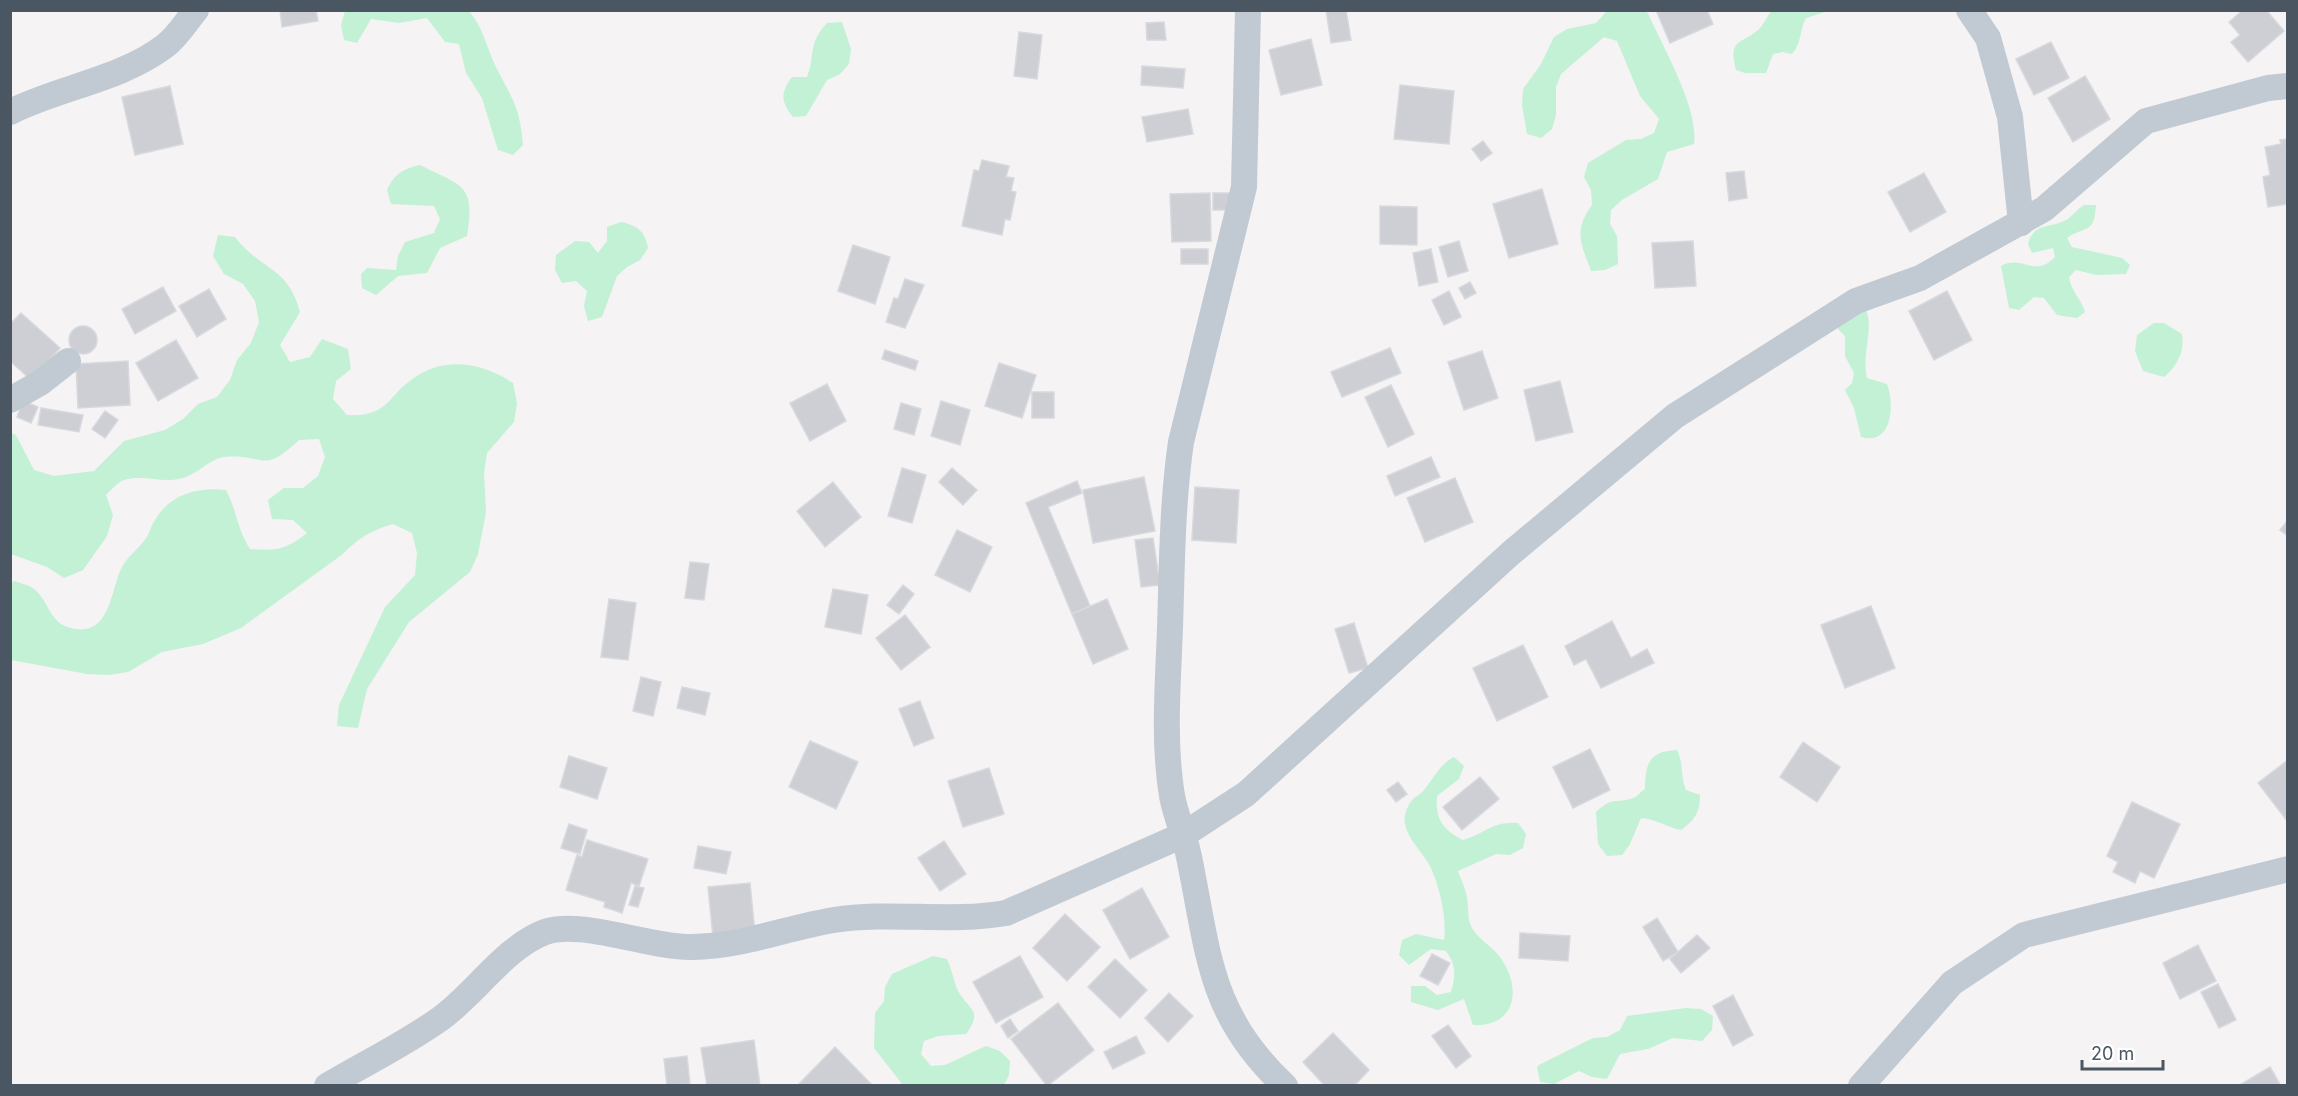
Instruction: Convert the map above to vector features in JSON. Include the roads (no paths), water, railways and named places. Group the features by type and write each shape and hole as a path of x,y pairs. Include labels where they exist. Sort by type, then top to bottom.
{"street":[{"path":"10,112 41,97 134,65 167,45 196,10"},
{"path":"1248,10 1244,187 1181,442 1175,483 1167,723 1172,796 1183,835 1215,985 1230,1017 1265,1067 1285,1086"},
{"path":"1969,10 1988,38 2006,98 2010,117 2020,223"},
{"path":"327,1086 439,1020 468,996 506,958 543,933 557,929 573,929 636,941 690,947 740,944 833,920 862,917 980,918 1006,913 1183,835 1246,794 1511,553 1676,416 1856,301 1920,278 2044,209 2146,121 2268,88 2288,86"},
{"path":"10,400 24,394 68,360"},
{"path":"1861,1086 1952,982 2024,935 2288,869"}]}
